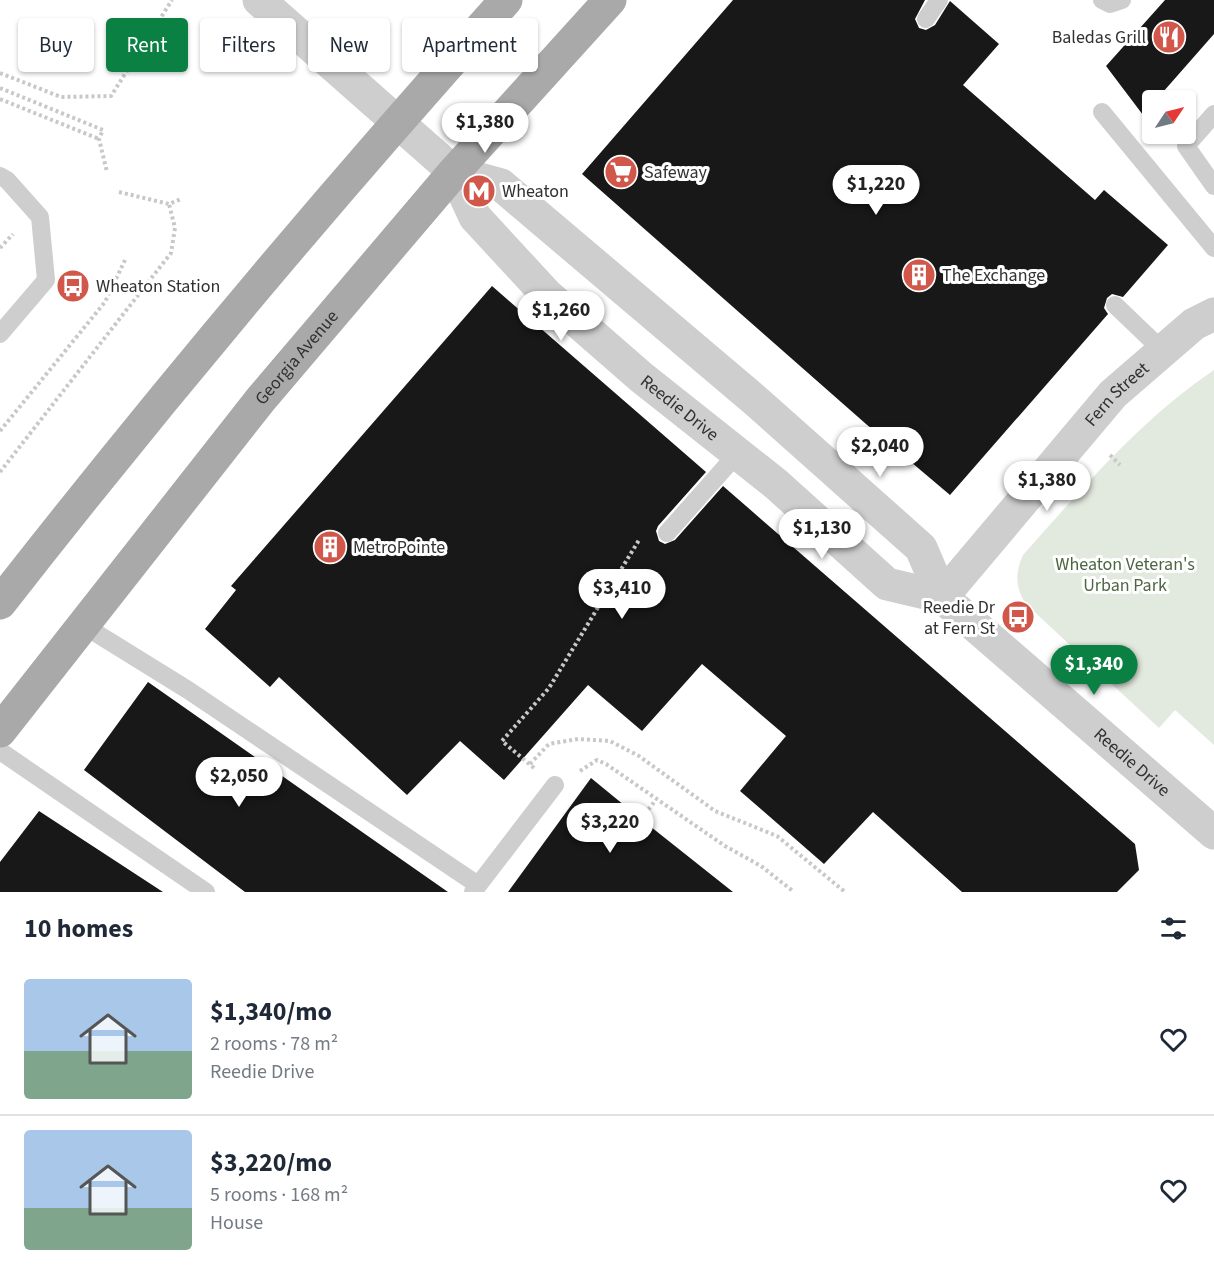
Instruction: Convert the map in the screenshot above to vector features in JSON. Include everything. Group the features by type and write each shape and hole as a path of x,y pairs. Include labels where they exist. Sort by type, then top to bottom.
{"main road":[{"path":"0,603 198,359 397,122 506,0"},
{"name":"Georgia Avenue","path":"0,731 261,399 454,172 610,0"}],"street":[{"name":"Reedie Drive","path":"259,0 454,172 475,217 547,295 641,377 776,484 887,584 942,597"},
{"name":"Reedie Drive","path":"454,172 501,185 757,402 921,548 942,597 1214,833"},
{"name":"Fern Street","path":"942,597 1113,394 1194,324 1214,314"}],"lane":[{"path":"926,19 939,0"},
{"path":"1102,0 1110,4 1122,0"},
{"path":"1102,112 1214,248"},
{"path":"1214,114 1186,146 1214,186"},
{"path":"0,176 7,180 40,217 46,280 0,334"},
{"path":"1115,305 1163,351"},
{"path":"667,533 737,454"},
{"path":"83,625 188,690 476,888 555,785"},
{"path":"0,751 206,892"}],"path":[{"path":"0,74 62,97 111,96 172,0"},
{"path":"0,88 103,130 99,139 107,172"},
{"path":"0,99 99,139"},
{"path":"119,192 169,204 181,199"},
{"path":"0,472 171,253 175,228 169,204"},
{"path":"0,431 105,302 124,260"},
{"path":"1110,455 1120,465"},
{"path":"640,537 549,688 502,741 555,785 597,760 724,846 761,866 794,892"},
{"path":"530,764 549,744 578,739 610,741 639,756 715,811 777,836 845,892"},
{"path":"641,819 655,801"}],"green space":[{"name":"Wheaton Veteran's Urban Park","path":"1214,370 1214,745 1175,710 1159,728 1026,604 1017,580 1023,555 1113,456 1161,411"}],"building":[{"name":"The Exchange","path":"733,0 925,0 915,19 919,28 926,30 935,25 950,1 999,44 963,85 1095,200 1104,190 1168,245 1123,297 1112,294 1107,298 1104,308 1108,314 950,495 582,174"},
{"path":"1165,0 1214,0 1214,34 1165,90 1142,90 1142,114 1106,66"},
{"path":"492,286 706,472 658,526 656,531 659,541 665,544 675,540 723,486 1135,844 1139,870 1117,892 962,892 873,812 824,864 740,791 786,736 702,664 642,731 588,685 504,780 460,741 407,795 279,677 270,687 205,629 236,590 231,586"},
{"path":"148,682 448,892 245,892 84,770"},
{"path":"591,778 641,819 733,892 508,892"},
{"path":"39,811 163,892 0,892 0,862"}],"place":[{"name":"Baledas Grill","path":"1169,37"},
{"name":"Safeway","path":"621,172"},
{"name":"Wheaton","path":"479,191"},
{"name":"The Exchange","path":"919,275"},
{"name":"Wheaton Station","path":"73,286"},
{"name":"MetroPointe","path":"330,547"},
{"name":"Reedie Dr at Fern St","path":"1018,617"}]}
